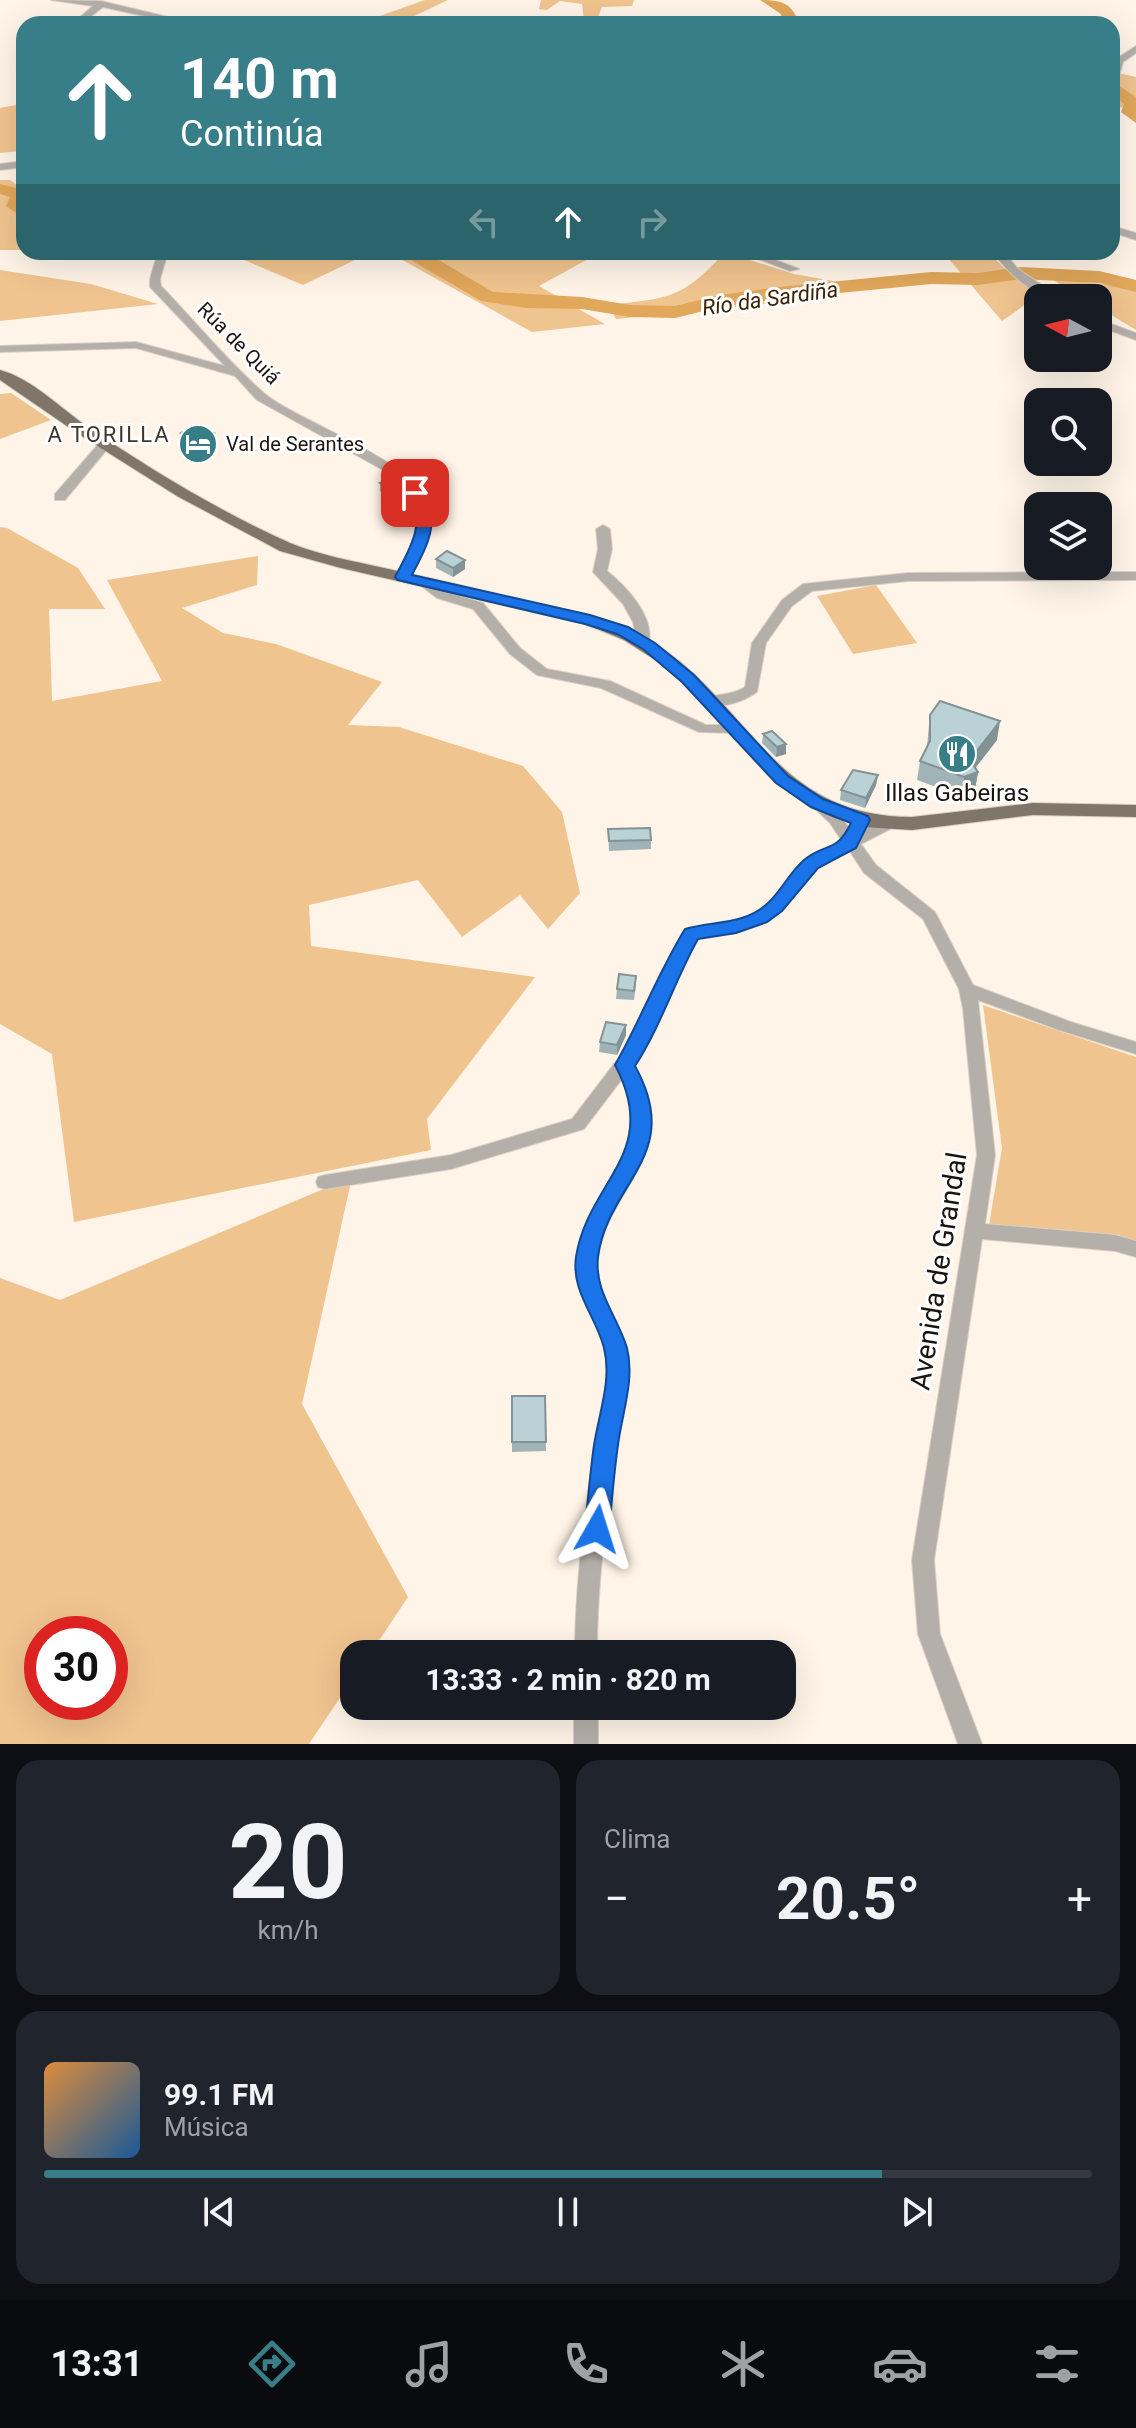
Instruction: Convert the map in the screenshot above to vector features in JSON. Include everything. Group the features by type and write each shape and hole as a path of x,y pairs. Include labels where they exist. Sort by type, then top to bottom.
{"main road":[{"path":"0,374 20,385 63,419 183,493 286,547 590,620 623,631 688,678 782,780 817,803 856,818 886,824 915,824 1033,809 1136,811"}],"street":[{"path":"55,0 103,2 120,12 144,16"},
{"path":"86,16 103,2"},
{"name":"Rúa de Quiá","path":"161,260 156,287 261,397 387,467 415,493 424,508 423,531 403,577"},
{"path":"768,260 794,269"},
{"path":"1005,260 1014,271 1034,284"},
{"path":"1112,328 1136,337"},
{"path":"0,349 136,345 237,374"},
{"path":"60,497 105,444"},
{"path":"603,529 605,549 600,572 618,586 627,598 644,633 643,643"},
{"path":"709,701 748,694 752,689 759,643 787,603 808,587 908,577 1136,576"},
{"path":"425,582 442,595 478,606 515,651 542,672 605,684 704,729 734,729"},
{"name":"Avenida de Grandal","path":"817,803 835,819 870,869 929,916 967,989 982,1092 986,1155 923,1560 929,1634 970,1744"},
{"path":"850,844 856,818"},
{"path":"325,1182 451,1162 578,1124 641,1041 669,973 692,933 736,927 761,918 775,907 811,864 886,824"},
{"path":"967,989 1065,1026 1136,1048"},
{"path":"586,1640 607,1442 617,1391 616,1349 589,1288 587,1257 601,1213 629,1170 641,1134 637,1088 625,1065"},
{"path":"974,1231 1115,1243 1136,1249"},
{"path":"586,1720 586,1744"}],"shaded area":[{"path":"425,0 448,0 414,16 380,16"},
{"path":"541,0 634,0 632,6 602,7 598,16 583,16 582,4 560,1 547,10 539,9"},
{"path":"1120,73 1136,77 1136,108 1120,107"},
{"path":"16,105 16,151 0,153 0,108"},
{"path":"0,180 10,180 16,184 16,250 0,250"},
{"path":"244,260 355,260 303,285"},
{"path":"402,260 586,260 539,286 605,324 532,332"},
{"path":"717,260 750,260 794,274 867,287 795,301 616,319 608,305 674,294"},
{"path":"950,260 996,260 1026,284 1024,305 1002,321"},
{"path":"0,270 91,284 158,304 0,321"},
{"path":"1050,278 1102,284 1060,284"},
{"path":"1112,285 1136,288 1136,330 1112,315"},
{"path":"11,393 51,420 0,439 0,394"},
{"path":"0,527 78,568 105,609 49,609 52,701 162,681 107,580 258,556 257,585 182,608 223,633 276,644 382,682 348,725 399,727 523,766 562,812 580,893 548,929 520,895 462,937 418,880 309,905 311,946 535,977 427,1119 431,1150 74,1222 52,1054 0,1024"},
{"path":"876,585 917,643 853,654 817,596"},
{"path":"983,1005 1136,1057 1136,1242 989,1225 1002,1148"},
{"path":"352,1177 302,1404 408,1597 379,1640 340,1640 340,1698 309,1744 0,1744 0,1278 60,1300"}],"building":[{"path":"198,425 214,433 197,442 181,433"},
{"path":"395,478 408,490 393,495 380,483"},
{"path":"447,551 465,560 453,568 436,559"},
{"name":"Illas Gabeiras","path":"940,701 1000,721 970,760 977,762 973,765 978,772 964,777 920,761 930,741 930,715"},
{"path":"772,731 786,744 777,747 763,734"},
{"path":"853,770 878,775 866,798 841,790"},
{"path":"650,828 651,840 609,841 608,829"},
{"path":"619,974 636,976 634,991 617,989"},
{"path":"606,1022 626,1025 617,1045 600,1042"},
{"path":"512,1396 545,1396 546,1442 512,1442"}],"waterway":[{"path":"768,0 788,12 789,16"},
{"path":"1120,92 1133,103 1129,112 1136,118"},
{"name":"Río da Sardiña","path":"0,189 16,193"},
{"name":"Río da Sardiña","path":"425,260 488,297 527,302 582,303 630,311 675,312 720,301 779,293 931,278 978,279 1021,273 1099,277 1136,286"}],"place":[{"name":"Val de Serantes","path":"198,444"},
{"name":"Illas Gabeiras","path":"957,754"}],"district":[{"name":"A TORILLA","path":"109,434"}],"route":[{"path":"415,493 424,508 422,540 403,577 590,620 623,631 649,646 688,678 782,780 817,803 861,820 850,844 811,864 775,907 761,918 736,927 692,933 669,973 641,1041 625,1065 637,1088 641,1134 629,1170 601,1213 587,1257 589,1288 616,1349 617,1391 607,1442 597,1529"}]}
